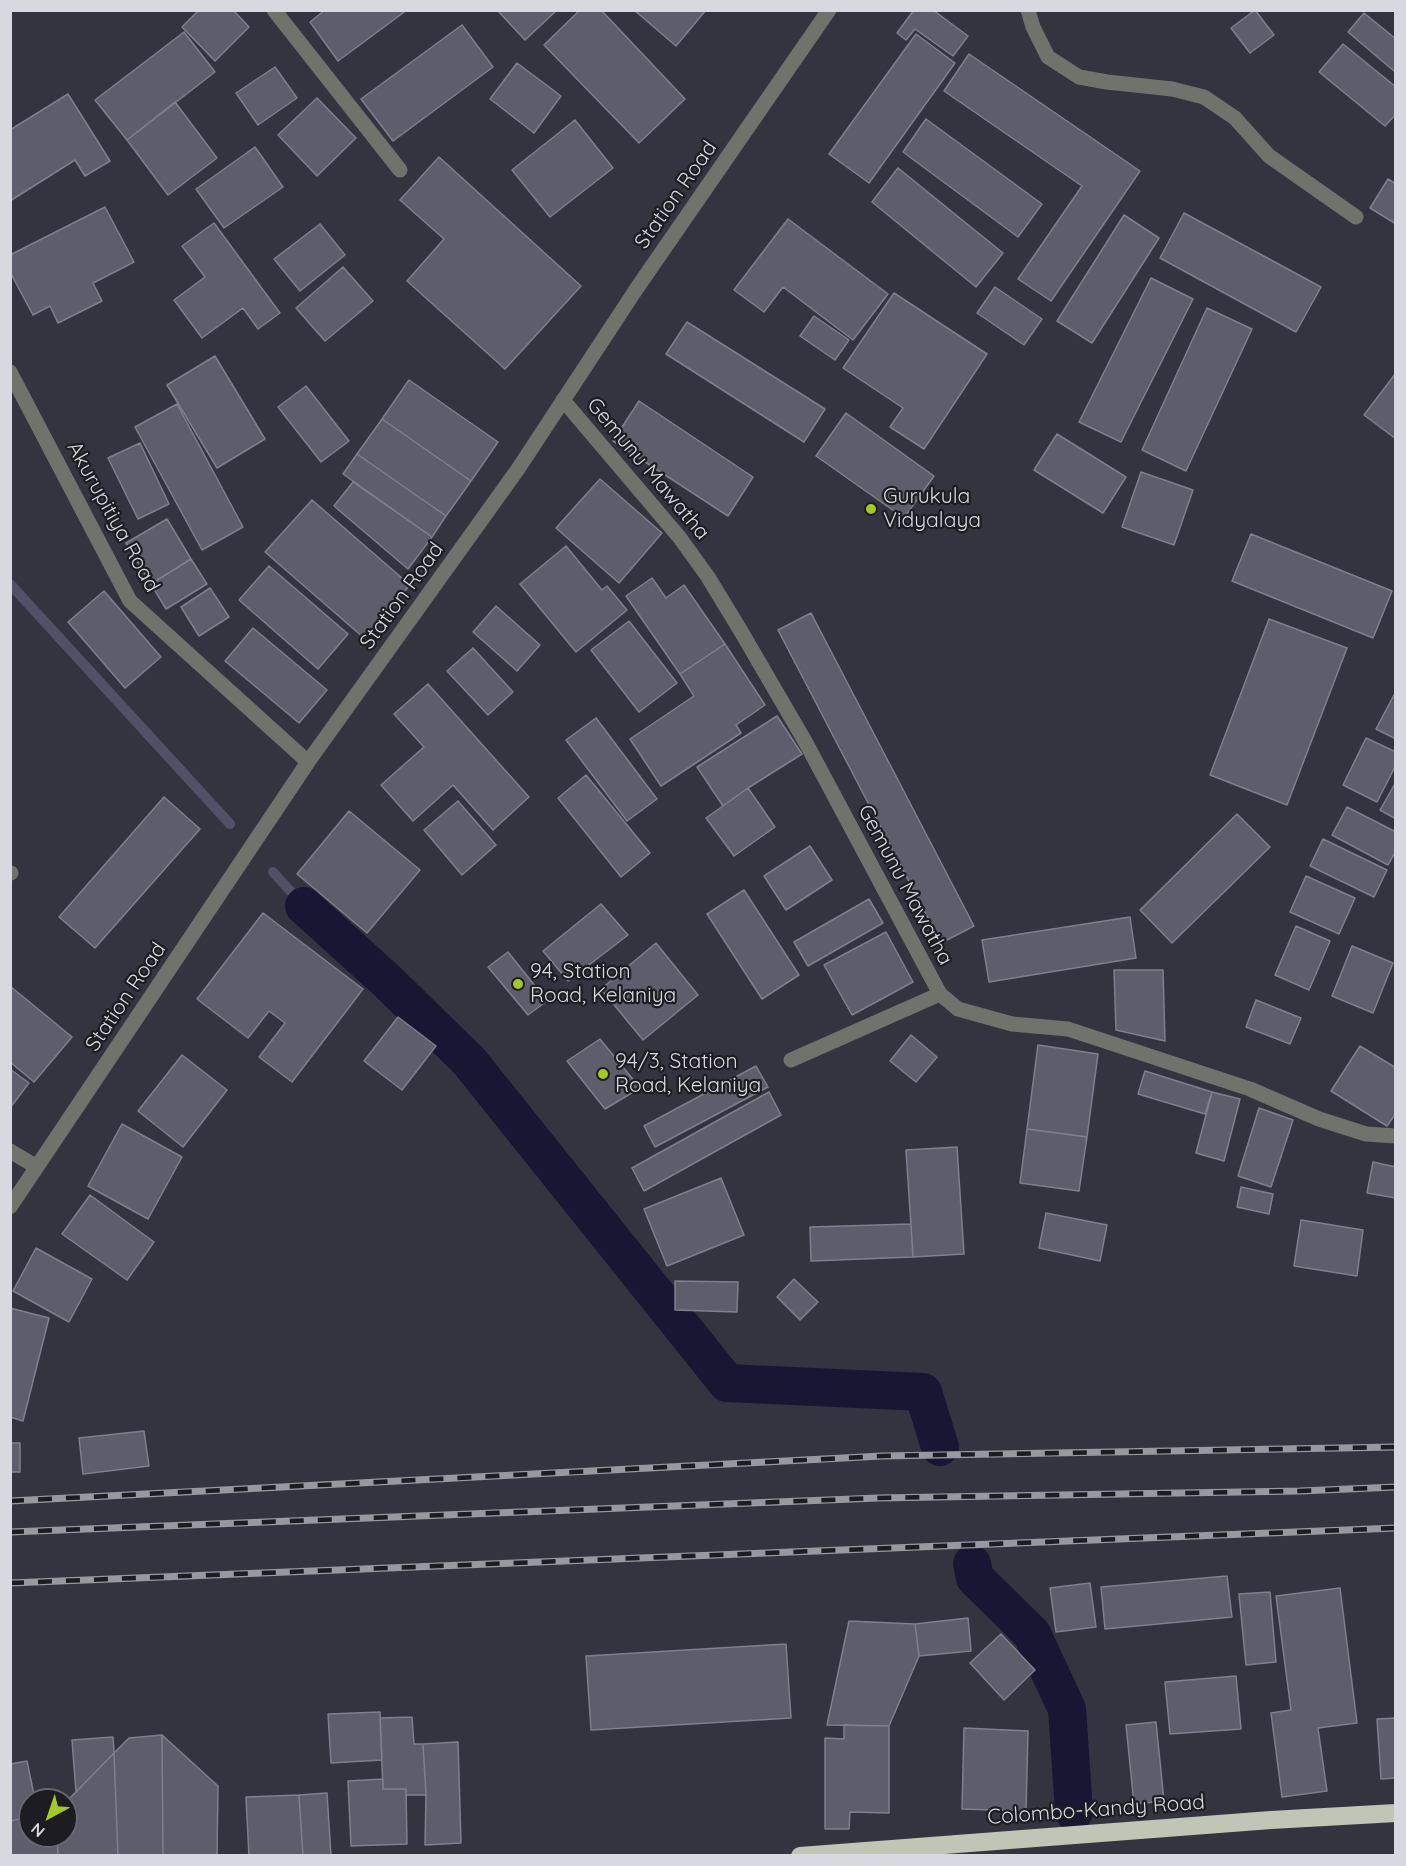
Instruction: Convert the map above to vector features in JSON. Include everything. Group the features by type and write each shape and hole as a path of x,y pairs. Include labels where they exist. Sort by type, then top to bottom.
{"highway":[{"name":"Colombo-Kandy Road","path":"800,1856 1270,1820 1395,1813"}],"street":[{"path":"274,10 400,170"},
{"name":"Station Road","path":"10,1207 308,762 518,469 562,400 829,10"},
{"path":"1028,10 1033,27 1048,57 1079,77 1172,88 1204,97 1235,118 1269,156 1356,217"},
{"name":"Akurupitiya Road","path":"10,372 130,601 308,762"},
{"name":"Gemunu Mawatha","path":"562,400 680,538 708,577 806,743 940,994 958,1009 1012,1024 1068,1029 1250,1089 1319,1119 1366,1134 1395,1136"},
{"path":"791,1060 940,994"},
{"path":"10,1151 37,1167"}],"building":[{"path":"199,10 233,10 249,27 215,61 182,27"},
{"path":"325,10 407,10 338,61 310,22"},
{"path":"497,10 557,10 525,40"},
{"path":"580,10 601,10 685,99 639,143 544,45"},
{"path":"634,10 706,10 676,46"},
{"path":"914,10 933,10 968,36 953,56 915,29 906,40 897,33"},
{"path":"1255,10 1274,35 1250,53 1231,28"},
{"path":"1364,13 1396,39 1396,69 1394,71 1348,32"},
{"path":"462,25 493,67 393,141 361,99"},
{"path":"184,32 215,72 127,140 95,100"},
{"path":"916,34 955,63 869,183 829,154"},
{"path":"1343,44 1396,87 1396,114 1385,126 1319,72"},
{"path":"969,54 1140,171 1051,301 1018,279 1082,186 944,91"},
{"path":"517,63 561,96 534,133 490,99"},
{"path":"275,67 297,98 258,125 236,93"},
{"path":"68,94 110,161 85,176 75,160 10,201 10,130"},
{"path":"317,98 356,138 317,176 278,135"},
{"path":"175,102 217,158 168,195 127,140"},
{"path":"926,119 1042,204 1018,237 903,152"},
{"path":"575,120 613,168 550,217 512,170"},
{"path":"255,147 283,187 224,228 196,189"},
{"path":"439,157 581,286 505,369 407,281 444,239 400,200"},
{"path":"898,168 1003,253 976,287 872,202"},
{"path":"1388,179 1396,184 1396,224 1370,208"},
{"path":"105,207 134,262 93,283 102,301 58,323 50,306 33,315 10,272 10,255"},
{"path":"1184,213 1321,287 1296,332 1160,258"},
{"path":"1124,215 1159,238 1092,343 1057,321"},
{"path":"788,219 888,294 853,340 783,287 764,312 734,290"},
{"path":"214,223 280,313 258,329 243,308 202,338 174,300 205,277 182,246"},
{"path":"320,224 345,255 300,291 274,259"},
{"path":"343,267 373,301 325,341 296,308"},
{"path":"1151,278 1193,299 1121,442 1079,422"},
{"path":"995,287 1042,319 1024,345 977,313"},
{"path":"894,293 987,354 924,449 890,427 903,408 843,368"},
{"path":"1207,308 1252,329 1186,471 1142,450"},
{"path":"814,316 849,340 835,360 800,336"},
{"path":"687,322 825,409 804,442 666,354"},
{"path":"215,356 265,439 217,468 167,385"},
{"path":"1396,373 1396,439 1364,415"},
{"path":"409,380 498,442 471,481 382,419"},
{"path":"306,386 349,441 321,462 278,407"},
{"path":"639,401 753,477 728,516 613,441"},
{"path":"177,404 243,527 202,550 135,427"},
{"path":"846,413 934,476 904,518 816,456"},
{"path":"382,419 471,481 446,516 357,454"},
{"path":"1057,434 1126,477 1103,513 1034,470"},
{"path":"140,443 169,504 138,519 108,458"},
{"path":"357,454 446,516 432,537 343,474"},
{"path":"1141,472 1193,490 1174,545 1122,527"},
{"path":"600,479 662,533 619,583 556,528"},
{"path":"353,482 432,537 408,569 334,506"},
{"path":"312,500 410,585 364,638 265,552"},
{"path":"167,519 191,559 151,584 126,543"},
{"path":"1251,534 1392,591 1373,638 1232,581"},
{"path":"566,546 602,590 607,586 627,610 576,652 520,584"},
{"path":"191,559 207,584 166,609 151,584"},
{"path":"269,566 348,634 318,669 239,600"},
{"path":"652,578 666,598 684,585 725,644 680,674 626,596"},
{"path":"210,588 229,617 199,636 181,607"},
{"path":"104,591 161,657 125,688 68,622"},
{"path":"496,606 540,645 517,671 473,632"},
{"path":"811,613 974,926 941,943 778,630"},
{"path":"1269,619 1347,648 1287,805 1210,775"},
{"path":"629,621 677,683 639,712 591,650"},
{"path":"253,628 327,690 299,723 225,661"},
{"path":"725,644 765,705 736,725 741,733 661,786 630,739 694,696 680,674"},
{"path":"473,648 513,692 488,715 447,671"},
{"path":"428,684 529,797 493,830 453,785 413,821 381,785 424,747 394,714"},
{"path":"1394,695 1396,696 1396,739 1376,729"},
{"path":"777,716 802,754 723,806 697,767"},
{"path":"596,718 657,799 627,821 566,740"},
{"path":"1366,738 1396,752 1396,765 1377,802 1343,785"},
{"path":"586,775 650,853 621,877 558,798"},
{"path":"1396,782 1396,819 1380,810"},
{"path":"748,788 775,827 734,856 706,818"},
{"path":"164,797 200,829 95,948 59,917"},
{"path":"458,801 496,845 462,875 424,830"},
{"path":"1347,807 1396,832 1396,851 1388,865 1332,835"},
{"path":"349,811 420,870 367,933 297,874"},
{"path":"1237,814 1270,847 1172,943 1140,910"},
{"path":"1323,839 1387,870 1374,897 1310,866"},
{"path":"810,846 832,880 786,910 764,876"},
{"path":"1306,876 1355,898 1339,934 1290,912"},
{"path":"744,890 799,975 762,999 707,914"},
{"path":"869,899 883,923 808,966 794,942"},
{"path":"601,904 628,935 568,981 543,951"},
{"path":"263,913 363,989 292,1082 259,1057 285,1023 269,1011 248,1038 197,999"},
{"path":"1130,917 1136,958 989,982 982,940"},
{"path":"1296,926 1330,941 1309,990 1275,975"},
{"path":"886,932 913,982 852,1015 824,965"},
{"path":"656,943 698,995 643,1040 601,989"},
{"path":"1352,946 1393,963 1373,1013 1332,996"},
{"name":"94, Station Road, Kelaniya","path":"508,952 547,1001 528,1015 488,967"},
{"path":"1114,970 1163,970 1165,1041 1116,1030"},
{"path":"10,986 72,1037 34,1082 10,1062"},
{"path":"1256,1000 1301,1018 1290,1044 1246,1027"},
{"path":"398,1017 436,1046 402,1090 364,1061"},
{"path":"911,1035 937,1057 916,1082 890,1061"},
{"name":"94/3, Station Road, Kelaniya","path":"600,1039 640,1088 605,1109 567,1061"},
{"path":"1038,1045 1098,1054 1087,1137 1027,1129"},
{"path":"1360,1046 1396,1068 1396,1113 1387,1126 1331,1091"},
{"path":"182,1055 227,1090 183,1147 138,1111"},
{"path":"756,1066 768,1087 655,1147 644,1126"},
{"path":"10,1069 29,1083 10,1108"},
{"path":"1145,1071 1212,1092 1205,1114 1138,1094"},
{"path":"769,1092 781,1115 644,1191 632,1168"},
{"path":"1212,1092 1240,1099 1224,1161 1196,1153"},
{"path":"1259,1108 1293,1120 1271,1187 1238,1176"},
{"path":"122,1124 182,1157 148,1219 88,1186"},
{"path":"1027,1129 1087,1137 1079,1191 1020,1183"},
{"path":"957,1147 964,1254 913,1257 906,1150"},
{"path":"1373,1162 1396,1167 1396,1198 1367,1193"},
{"path":"721,1178 744,1235 667,1266 644,1209"},
{"path":"1241,1187 1273,1194 1269,1214 1237,1207"},
{"path":"90,1195 154,1242 127,1280 62,1234"},
{"path":"1046,1213 1107,1225 1100,1261 1039,1248"},
{"path":"1301,1220 1363,1230 1357,1276 1294,1266"},
{"path":"911,1224 913,1257 811,1261 810,1227"},
{"path":"36,1248 92,1279 69,1322 13,1291"},
{"path":"794,1279 818,1302 800,1320 777,1297"},
{"path":"675,1281 738,1282 737,1312 675,1310"},
{"path":"10,1308 49,1318 23,1421 10,1417"},
{"path":"144,1431 149,1466 83,1474 79,1438"},
{"path":"10,1443 20,1443 20,1472 10,1472"},
{"path":"1227,1576 1232,1617 1105,1629 1101,1587"},
{"path":"1090,1583 1096,1627 1056,1632 1050,1588"},
{"path":"1340,1588 1357,1723 1318,1728 1327,1791 1282,1797 1271,1713 1291,1710 1276,1596"},
{"path":"1270,1592 1276,1662 1246,1665 1239,1594"},
{"path":"968,1618 971,1651 919,1656 915,1624"},
{"path":"849,1621 915,1624 919,1656 889,1726 827,1725"},
{"path":"1001,1634 1035,1670 1004,1700 970,1663"},
{"path":"786,1644 791,1718 591,1730 586,1656"},
{"path":"1236,1676 1241,1729 1170,1734 1165,1682"},
{"path":"380,1712 382,1760 331,1763 328,1714"},
{"path":"412,1717 414,1744 423,1744 426,1795 406,1795 406,1789 383,1789 380,1718"},
{"path":"1396,1718 1396,1778 1381,1779 1377,1719"},
{"path":"1156,1722 1164,1801 1134,1804 1126,1725"},
{"path":"844,1725 889,1726 889,1813 850,1812 849,1829 825,1829 825,1738 844,1739"},
{"path":"964,1728 1028,1731 1026,1811 962,1809"},
{"path":"162,1735 218,1786 217,1856 163,1856"},
{"path":"162,1735 163,1856 118,1856 114,1753 129,1738"},
{"path":"113,1737 114,1753 78,1790 76,1788 72,1740"},
{"path":"458,1742 461,1843 425,1845 426,1795 423,1744"},
{"path":"114,1753 118,1856 58,1856 58,1848 78,1848 78,1790"},
{"path":"27,1761 33,1788 18,1788 18,1819 10,1821 10,1764"},
{"path":"383,1779 383,1789 406,1789 407,1844 351,1846 348,1781"},
{"path":"327,1793 331,1856 303,1856 299,1795"},
{"path":"299,1795 303,1856 249,1856 246,1797"},
{"path":"18,1819 18,1848 58,1848 58,1856 10,1856 10,1821"}],"waterway":[{"path":"10,584 230,824"},
{"path":"273,872 304,906"},
{"path":"304,906 387,981 469,1061 727,1383 923,1392 940,1447"},
{"path":"972,1564 975,1578 1032,1634 1067,1709 1074,1812"}],"railway":[{"path":"10,1501 882,1456 1396,1447"},
{"path":"10,1532 878,1498 1300,1491 1396,1487"},
{"path":"10,1583 1396,1528"}],"place":[{"name":"Gurukula Vidyalaya","path":"871,509"},
{"name":"94, Station Road, Kelaniya","path":"518,984"},
{"name":"94/3, Station Road, Kelaniya","path":"603,1074"}]}
